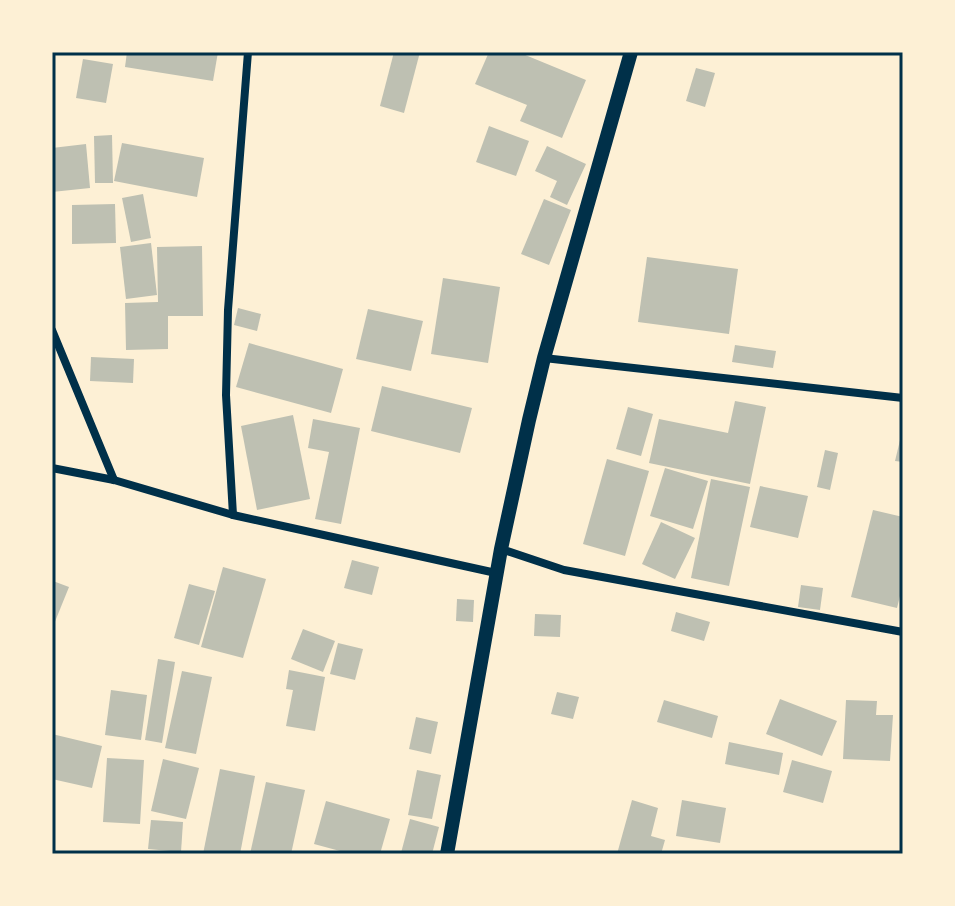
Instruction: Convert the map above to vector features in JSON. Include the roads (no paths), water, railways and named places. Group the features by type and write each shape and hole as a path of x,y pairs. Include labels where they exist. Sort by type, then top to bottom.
{"street":[{"path":"233,515 226,395 228,310 248,52"},
{"path":"447,854 496,573 544,358 631,52"},
{"path":"52,330 114,480"},
{"path":"544,358 903,398"},
{"path":"52,468 114,480 233,515 496,573"},
{"path":"501,549 564,570 903,632"}]}
